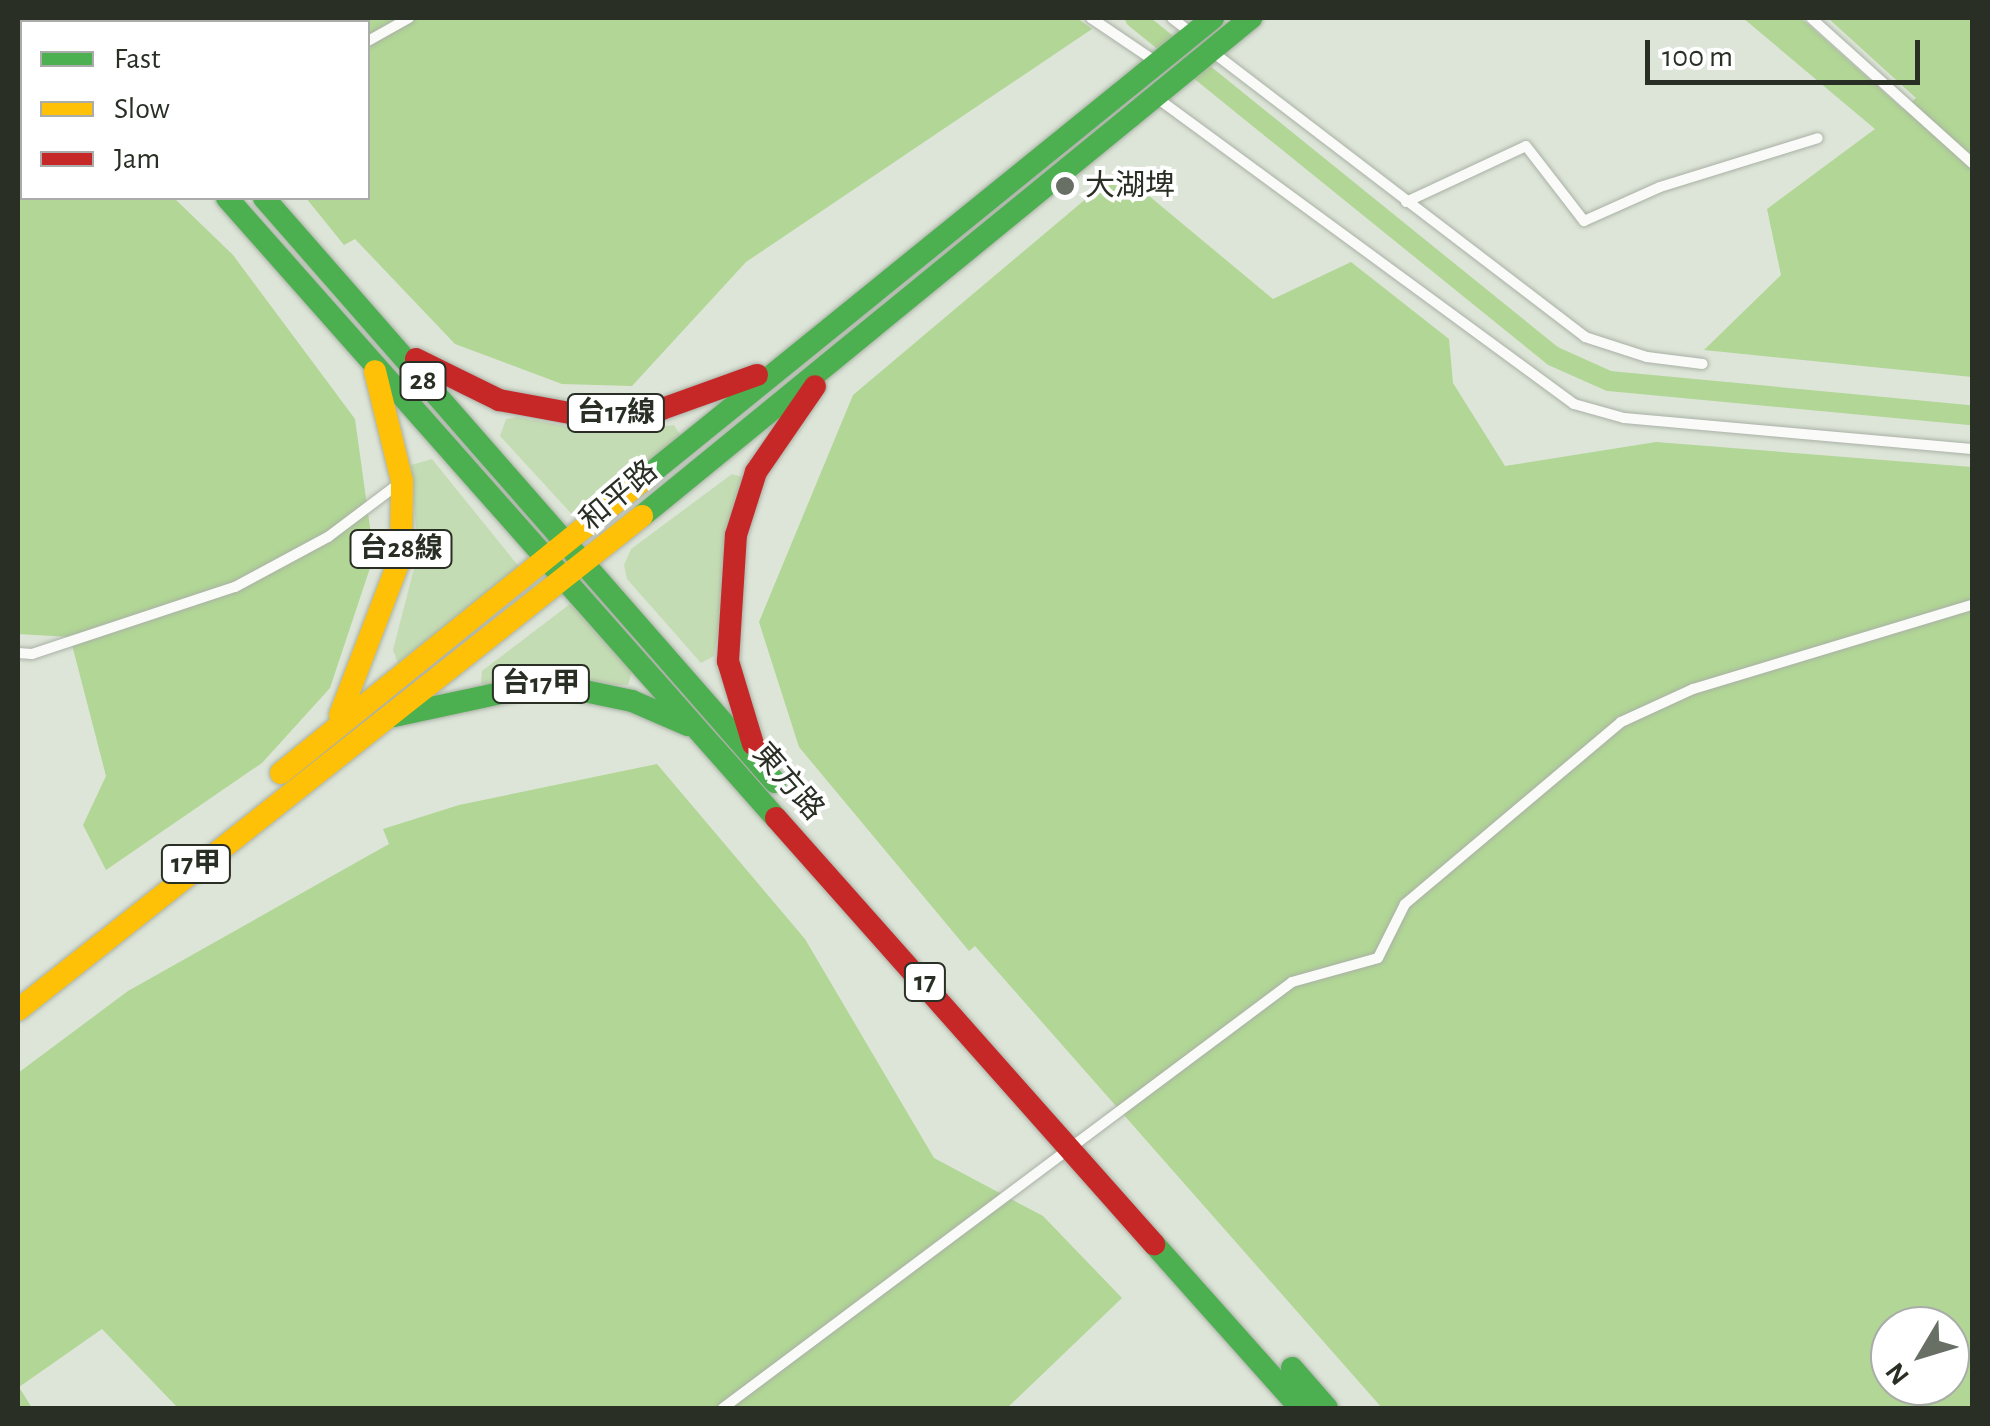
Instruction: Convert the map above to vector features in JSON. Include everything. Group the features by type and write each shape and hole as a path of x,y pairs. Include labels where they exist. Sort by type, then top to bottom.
{"main road":[{"name":"和平路","path":"1196,45 1213,18"},
{"name":"和平路","path":"18,1010 377,720 586,562 846,330 1163,67 1196,45 1251,18"},
{"name":"和平路","path":"18,993 336,722 1155,96 1163,67"},
{"name":"東方路","path":"229,200 545,560 1327,1408"},
{"name":"東方路","path":"266,200 771,777 1300,1408"},
{"name":"台17線","path":"388,341 460,385 500,400 580,415 662,409 744,383 846,330"},
{"path":"771,777 746,729 728,661 736,535 756,472 846,330"},
{"name":"台28線","path":"336,722 402,556 402,482 374,366"},
{"name":"台17甲","path":"377,720 546,683 632,701 702,731"}],"lane":[{"path":"370,40 409,18"},
{"path":"1091,18 1163,67"},
{"path":"1172,18 1196,45 1585,337 1647,357 1703,364"},
{"path":"1811,18 1972,163"},
{"path":"1155,96 1574,404 1624,418 1972,448"},
{"path":"1406,202 1526,146 1584,221 1660,186 1818,138"},
{"path":"18,653 32,654 236,587 328,537 402,482"},
{"path":"723,1408 1292,982 1378,958 1405,904 1620,722 1693,689 1972,605"}],"shaded area":[{"path":"135,18 1077,18 1092,29 746,262 632,386 562,384 455,344 355,239 344,245 308,200 370,200 370,20"},
{"path":"1743,18 1801,18 1903,109 1916,98 1828,18 1972,18 1972,377 1704,350 1781,275 1767,209 1875,129"},
{"path":"18,44 20,200 176,200 233,255 355,419 374,556 330,688 262,763 106,870 83,825 106,776 70,637 18,634"},
{"path":"1119,171 1273,299 1351,262 1449,339 1453,383 1505,466 1656,442 1972,467 1972,1408 1382,1408 975,946 969,951 799,747 759,622 853,395"},
{"path":"517,417 602,433 674,425 682,438 579,522 500,436 506,419"},
{"path":"432,459 520,568 398,663 393,650 418,553 411,465"},
{"path":"732,474 742,477 714,656 701,663 627,579 624,565 631,549"},
{"path":"570,604 632,672 628,685 481,684 482,671"},
{"path":"657,764 805,939 934,1158 1043,1216 1122,1298 1007,1408 178,1408 102,1329 19,1387 32,1408 18,1408 18,1073 128,991 389,844 383,829 459,805"}],"waterway":[{"path":"1135,18 1553,356 1609,381 1972,415"}],"traffic: fast":[{"path":"47,18 50,20"},
{"path":"645,478 1213,18"},
{"path":"642,516 1251,18"},
{"path":"229,200 776,818"},
{"path":"266,200 775,782"},
{"path":"394,716 546,683 632,701 688,725"},
{"path":"1154,1244 1300,1408"},
{"path":"1292,1368 1327,1408"}],"traffic: slow":[{"path":"340,715 401,556 402,481 375,371"},
{"path":"281,773 645,478"},
{"path":"18,1010 642,516"}],"traffic: jam":[{"path":"416,359 499,400 581,415 662,409 757,375"},
{"path":"753,744 728,661 736,535 756,472 815,386"},
{"path":"776,818 1154,1244"}],"place":[{"name":"大湖埤","path":"1065,186"}]}
